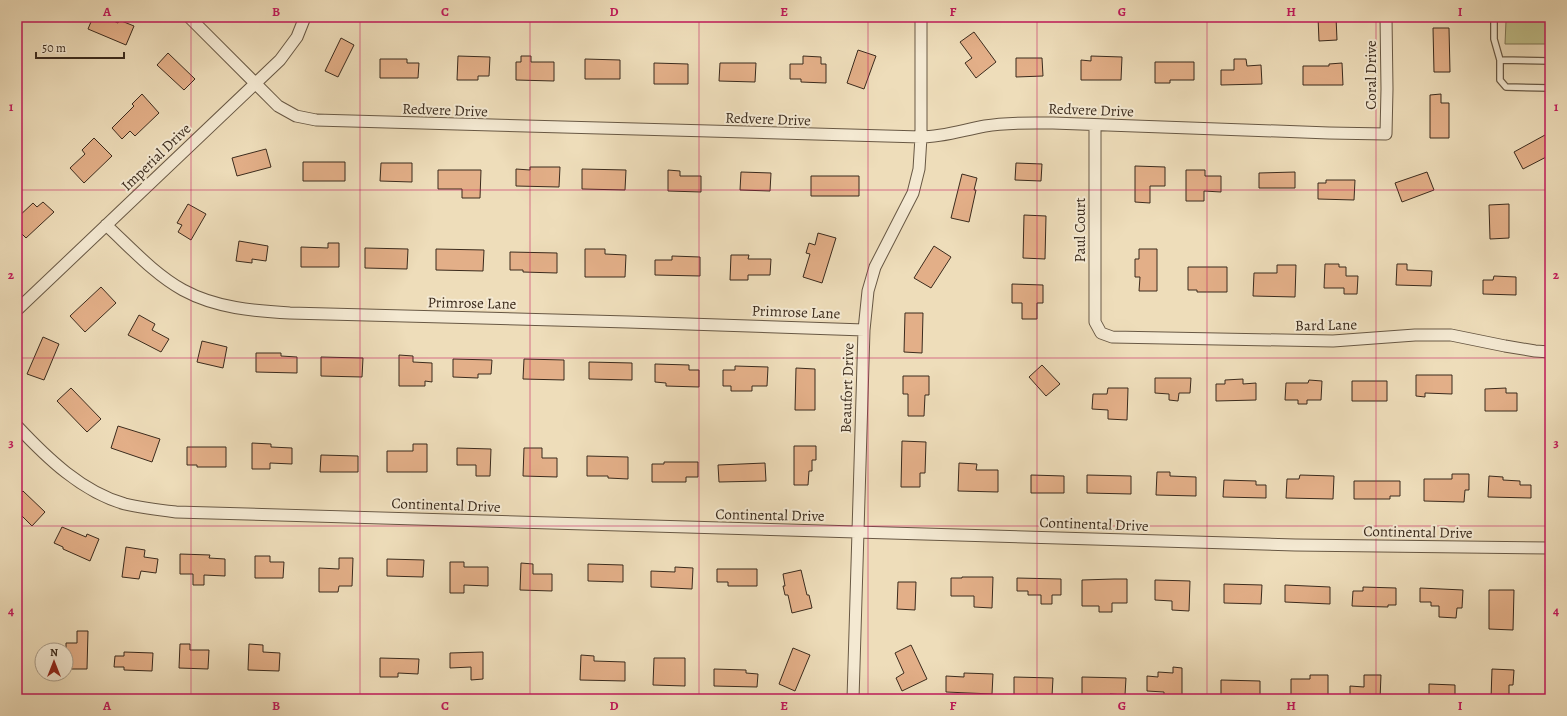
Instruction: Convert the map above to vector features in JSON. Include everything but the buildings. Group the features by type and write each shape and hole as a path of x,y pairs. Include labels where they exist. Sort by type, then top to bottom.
{"street":[{"name":"Redvere Drive","path":"189,17 254,84 278,106 296,116 316,120 697,132 921,137 936,137 986,126 1016,123 1386,134"},
{"name":"Imperial Drive","path":"17,310 280,60 297,37 305,17"},
{"name":"Beaufort Drive","path":"853,699 864,330 868,291 875,267 913,193 919,170 921,137 921,17"},
{"name":"Coral Drive","path":"1386,17 1386,134"},
{"name":"Paul Court","path":"1095,125 1095,322 1101,333"},
{"name":"Primrose Lane","path":"106,225 156,272 183,290 212,302 249,310 290,313 864,330"},
{"name":"Bard Lane","path":"1101,333 1112,337 1334,341 1415,335 1451,335 1504,346 1550,352"},
{"name":"Continental Drive","path":"17,426 53,462 80,482 102,494 123,504 176,512 234,515 1295,545 1550,548"}],"lane":[{"path":"1494,17 1494,39 1500,60 1500,80 1506,87 1550,88"},
{"path":"1500,60 1550,61"}],"shaded area":[{"path":"1496,17 1550,17 1550,44 1505,44 1506,21 1496,20"}]}
